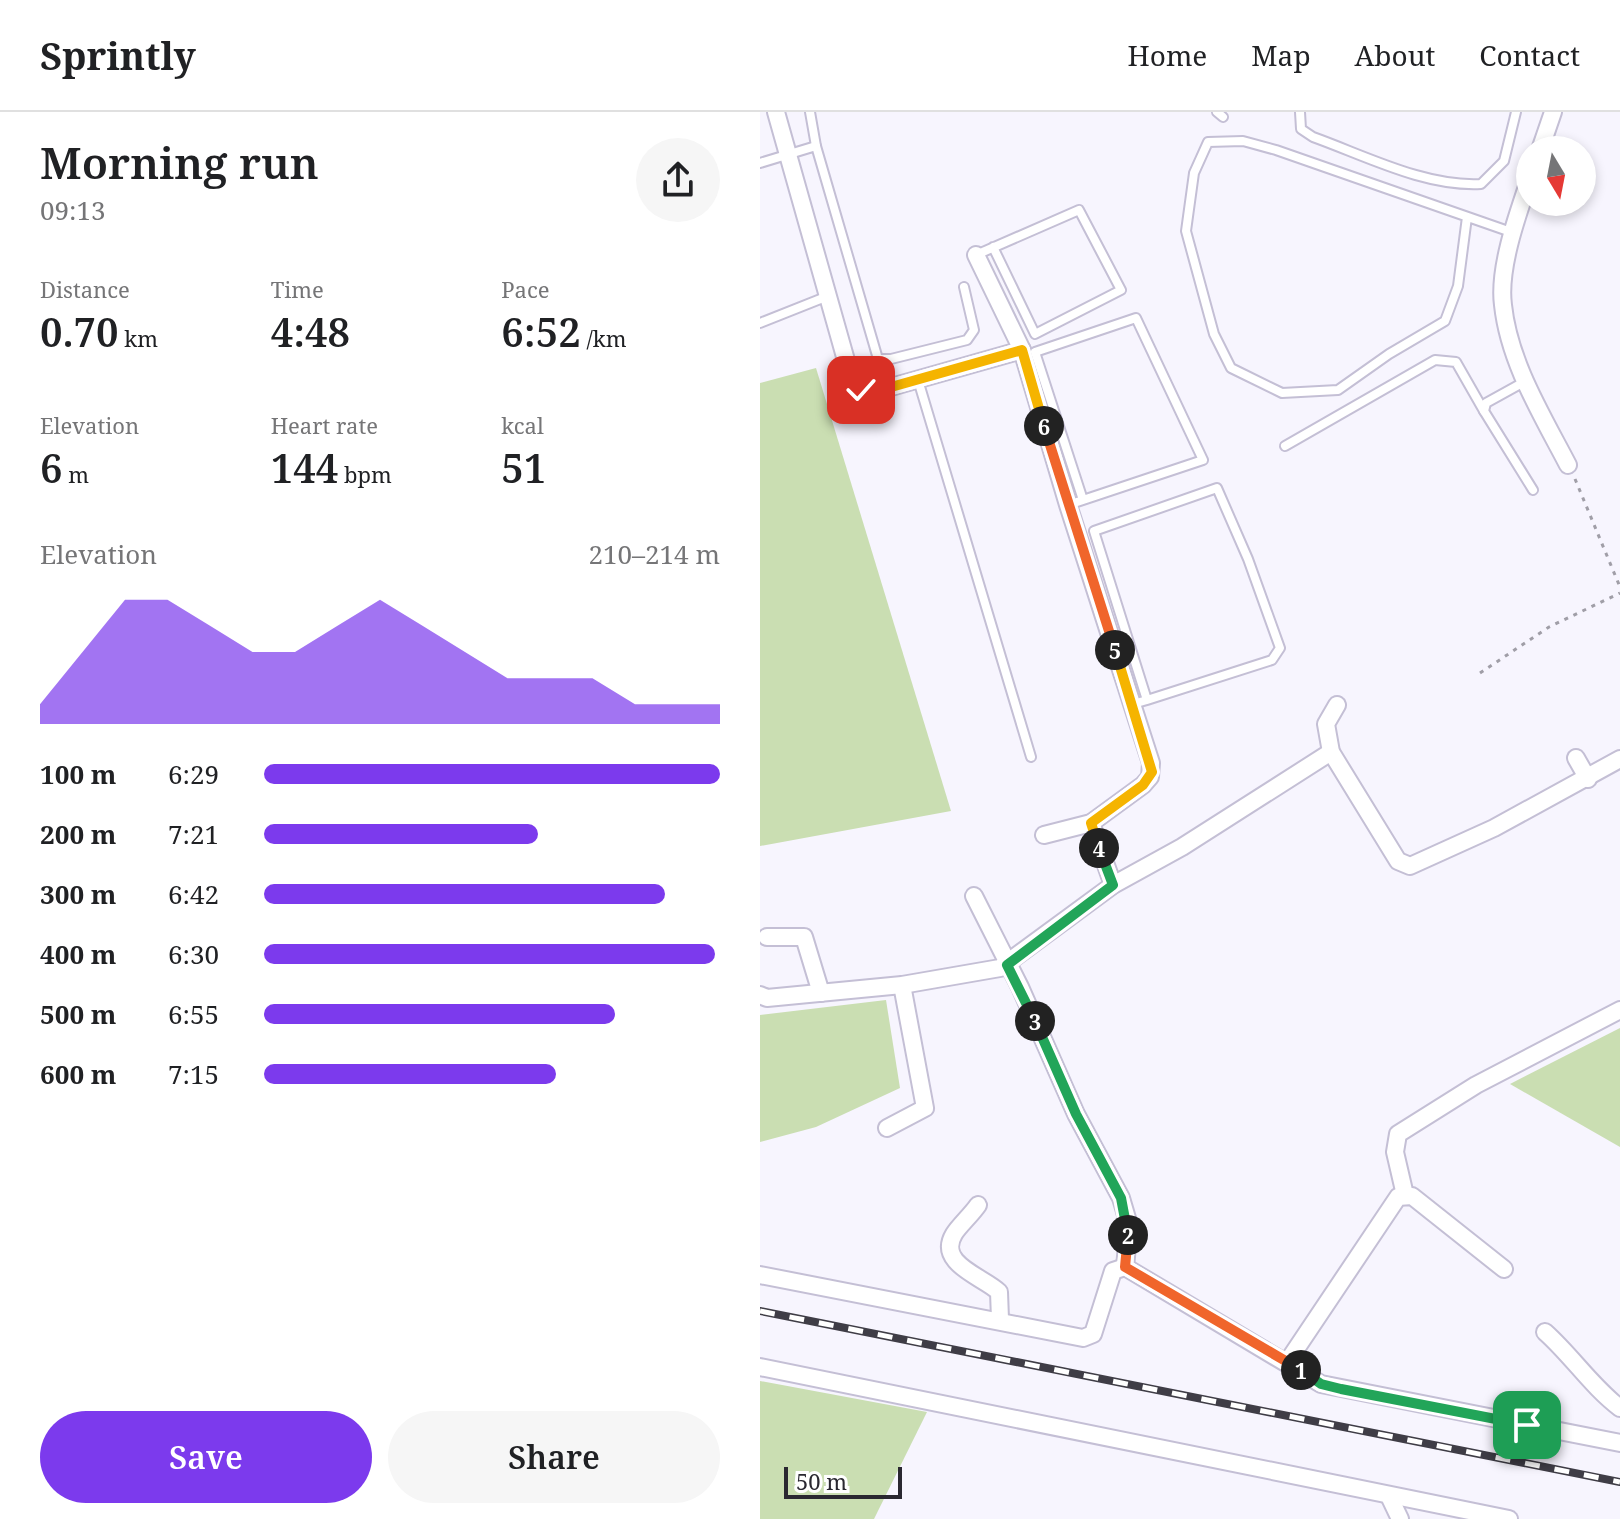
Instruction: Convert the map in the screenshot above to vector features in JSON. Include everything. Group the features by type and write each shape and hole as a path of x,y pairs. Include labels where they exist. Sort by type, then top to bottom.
{"street":[{"path":"776,112 851,378 861,390 877,391 1022,350"},
{"path":"1545,136 1553,112"},
{"path":"1517,216 1511,232 1502,304 1524,382 1568,465"},
{"path":"976,255 1022,350 1075,503 1140,702 1151,763 1150,777 1091,823 1044,835"},
{"path":"1337,705 1326,724 1331,752 1398,861 1410,866 1494,828 1620,759"},
{"path":"760,995 767,998 902,985 1007,965 1113,885 1182,847 1331,752"},
{"path":"1576,758 1588,779"},
{"path":"1091,823 1113,885"},
{"path":"974,896 1020,987 1076,1114 1121,1198 1129,1225 1125,1267"},
{"path":"767,937 804,937 821,993"},
{"path":"887,1128 925,1108 902,985"},
{"path":"1405,1195 1395,1152 1398,1134 1476,1085 1620,1010"},
{"path":"1288,1361 1391,1205 1405,1195 1412,1196 1504,1269"},
{"path":"978,1205 953,1235 952,1252 958,1265 999,1292 1000,1319"},
{"path":"760,1275 1088,1337 1093,1334 1113,1271 1125,1267 1288,1361 1321,1384 1620,1443"},
{"path":"1545,1332 1588,1374 1602,1394 1620,1408"},
{"path":"760,1367 1390,1498 1509,1519"},
{"path":"1390,1498 1400,1519"}],"lane":[{"path":"810,112 816,146 878,359 891,359 967,340 974,330 964,287"},
{"path":"1300,112 1301,129 1313,137 1417,175 1458,185 1481,184 1504,161 1516,112"},
{"path":"1467,217 1458,286 1445,321 1389,354 1338,390 1309,394 1282,393 1231,368 1214,334 1186,231 1194,173 1208,142 1243,141 1467,217 1511,232"},
{"path":"760,163 816,146"},
{"path":"976,255 993,247 1079,210 1121,290 1035,334 993,247"},
{"path":"760,323 828,296"},
{"path":"1136,318 1203,460 1075,503 1035,352 1136,318"},
{"path":"1285,446 1435,360 1456,362 1533,490"},
{"path":"918,380 1031,757"},
{"path":"1484,411 1486,403 1524,382"},
{"path":"1217,488 1248,559 1280,648 1278,654 1272,660 1140,702 1094,531 1217,488"}],"path":[{"path":"1568,465 1620,587"},
{"path":"1480,673 1549,627 1620,593"}],"green space":[{"path":"816,368 951,811 760,846 760,383"},
{"path":"886,1000 900,1088 816,1127 760,1142 760,1015"},
{"path":"1620,1028 1620,1147 1510,1084"},
{"path":"760,1381 927,1412 874,1519 760,1519"}],"railway":[{"path":"760,1311 1620,1482"}],"route":[{"path":"861,390 877,391 1022,350 1151,763 1152,772 1143,785 1091,823 1113,885 1037,939 1007,965 1020,987 1076,1114 1121,1198 1129,1225 1125,1267 1136,1270 1321,1384 1527,1425"}]}
